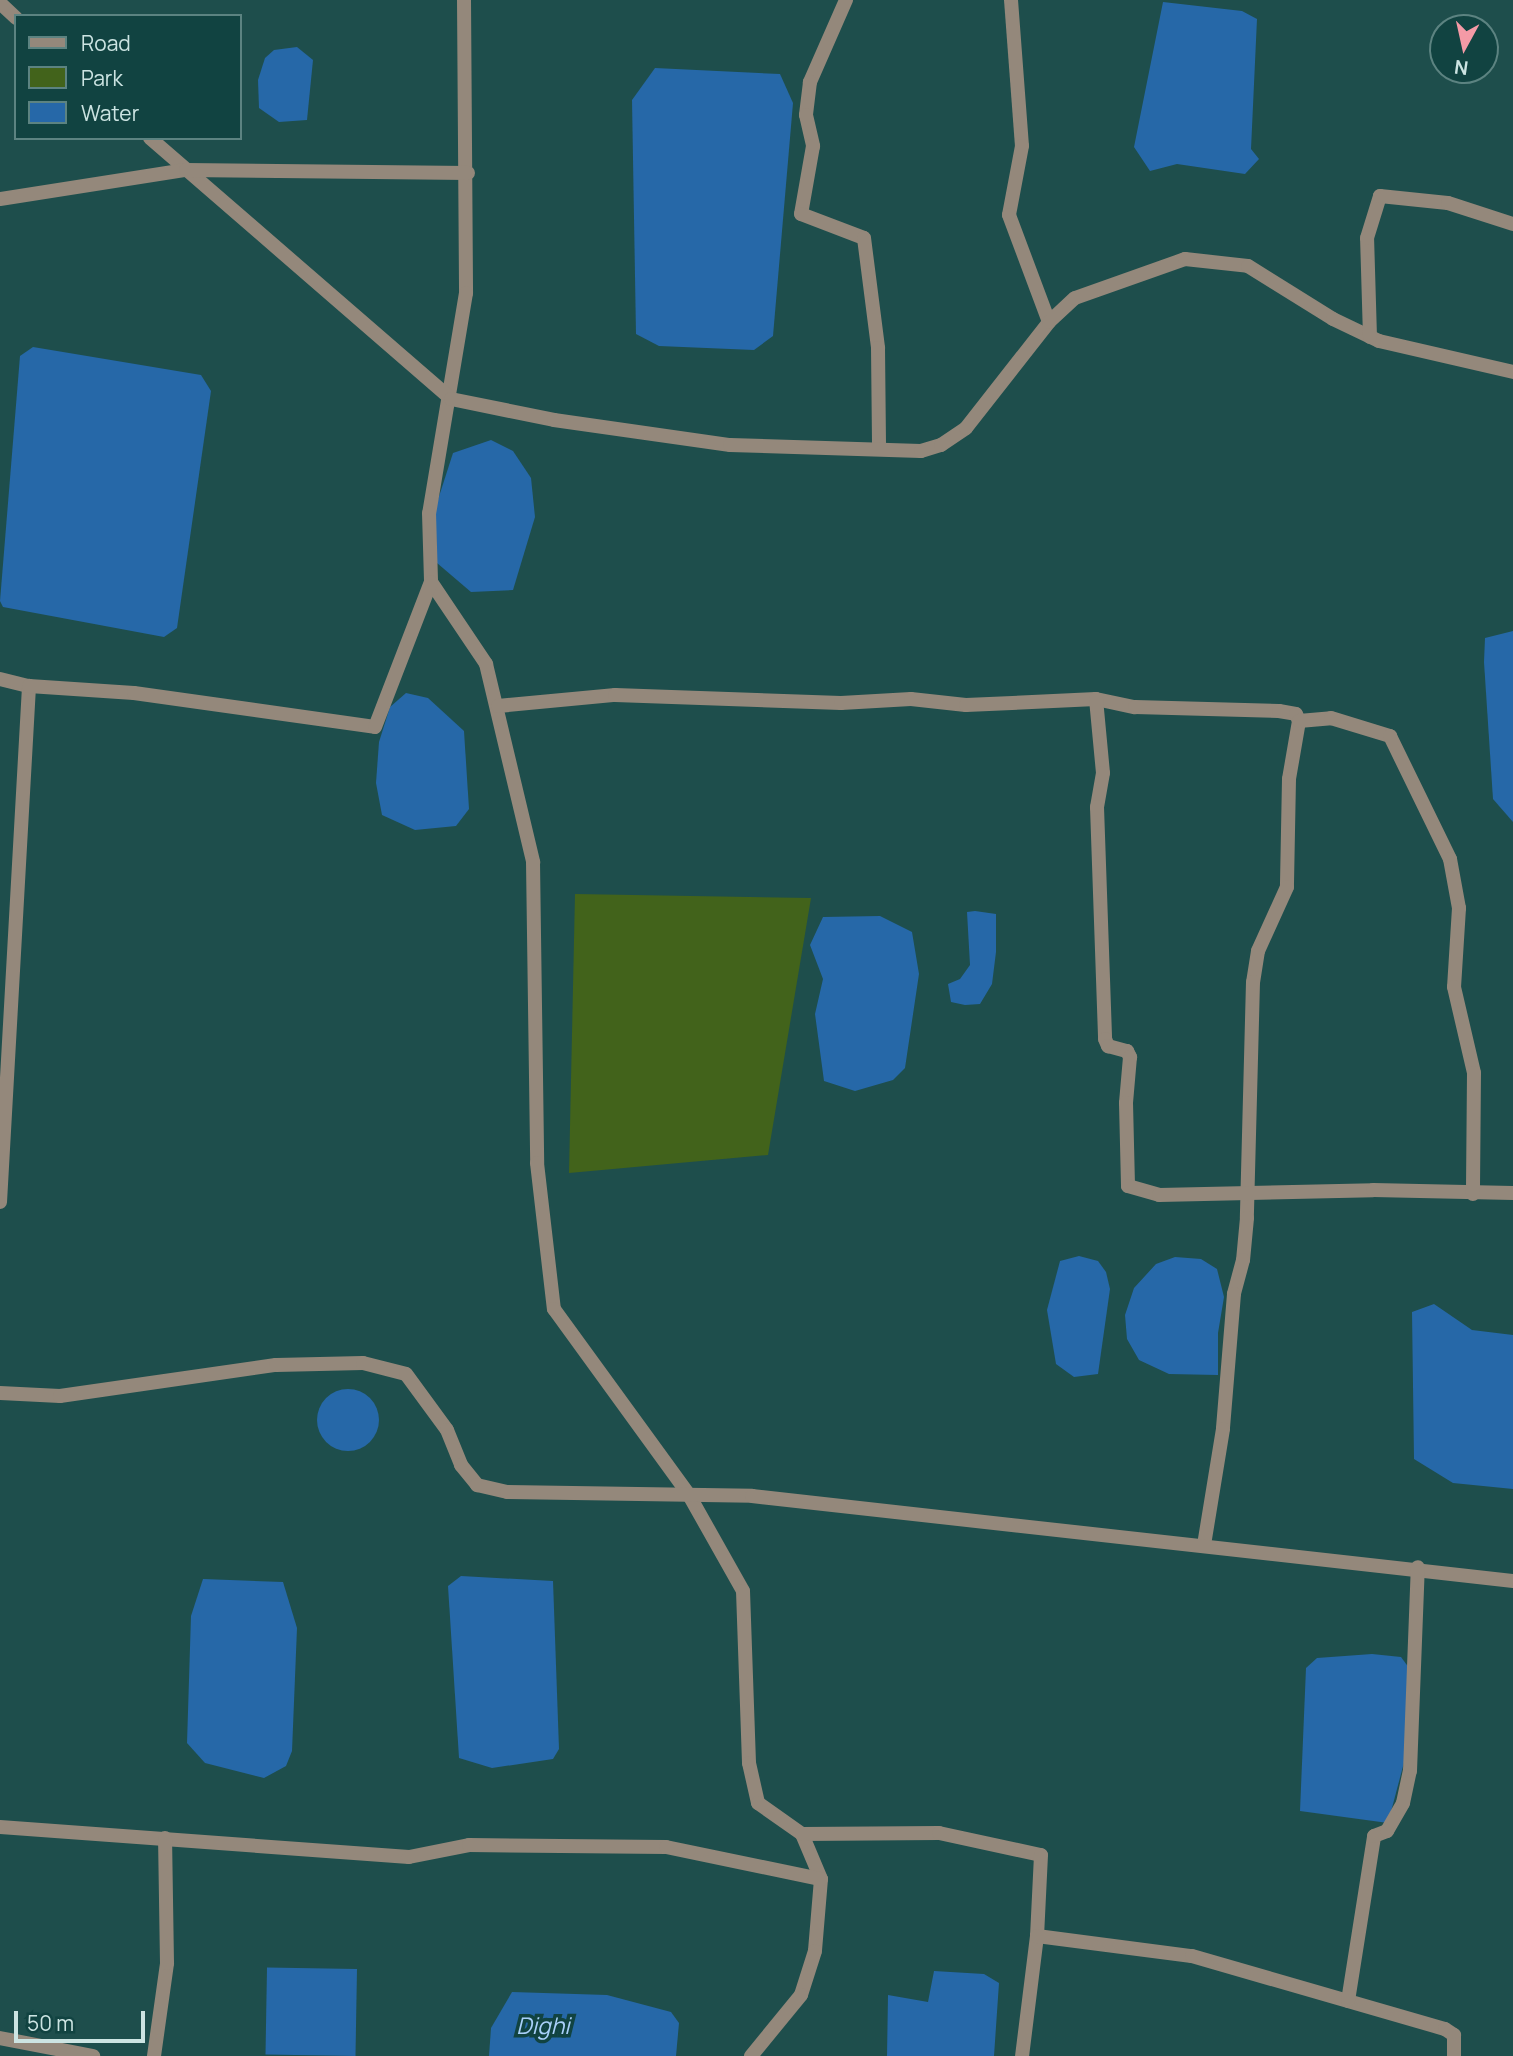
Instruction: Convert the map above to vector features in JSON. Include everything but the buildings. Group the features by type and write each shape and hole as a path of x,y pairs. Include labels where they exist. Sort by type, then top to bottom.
{"street":[{"path":"0,678 29,686 134,692 376,727 431,582 429,513 451,399 466,292 468,173 464,0"},
{"path":"846,0 810,82 806,115 813,146 801,214 864,238 878,348 879,448"},
{"path":"1011,0 1022,146 1009,215 1049,322"},
{"path":"0,4 14,16"},
{"path":"152,140 451,399 554,420 730,444 921,451 941,445 966,428 1049,322 1075,298 1093,289 1185,259 1248,266 1269,275 1322,313 1370,337 1402,349 1513,372"},
{"path":"0,199 186,170 468,173"},
{"path":"1370,337 1367,238 1380,196 1448,203 1513,224"},
{"path":"431,582 486,664 533,862 537,1163 554,1309 689,1495 743,1591 749,1763 758,1803 802,1834 821,1879 815,1951 801,1995 751,2056"},
{"path":"0,1202 29,686"},
{"path":"498,706 615,695 841,703 911,699 978,705 1096,699 1135,707 1279,711 1296,714 1299,720 1289,779 1287,887 1261,942 1253,982 1247,1195 1223,1429 1204,1545"},
{"path":"1096,699 1103,773 1097,807 1105,1038 1108,1046 1127,1051 1130,1057 1126,1103 1128,1186 1159,1195 1373,1190 1513,1193"},
{"path":"1299,720 1331,718 1390,736 1450,859 1460,908 1454,987 1474,1073 1473,1194"},
{"path":"0,1393 60,1396 276,1365 363,1363 406,1374 447,1430 461,1465 477,1485 507,1492 752,1496 1418,1567 1513,1581"},
{"path":"1348,2001 1374,1836 1387,1832 1403,1803 1410,1771 1418,1567"},
{"path":"0,1827 409,1857 469,1845 666,1847 821,1879"},
{"path":"802,1834 939,1833 1041,1855 1037,1936 1022,2056"},
{"path":"154,2056 167,1963 165,1838"},
{"path":"1037,1936 1192,1956 1445,2029 1454,2035 1454,2056"},
{"path":"0,2038 93,2056"}],"green space":[{"path":"575,894 811,898 768,1155 569,1173"}],"water":[{"path":"1163,2 1242,11 1257,19 1251,149 1259,159 1245,174 1177,164 1150,171 1134,147"},
{"path":"297,47 313,60 307,120 279,122 259,108 258,80 265,58 274,50"},
{"path":"655,68 780,74 793,103 773,336 754,350 659,346 636,334 632,100"},
{"path":"33,347 201,375 211,391 177,628 164,637 3,607 0,601 20,356"},
{"path":"491,440 513,451 531,478 535,517 513,590 471,592 437,563 435,509 453,453"},
{"path":"1513,631 1513,822 1493,799 1484,662 1485,638"},
{"path":"406,693 428,698 464,731 469,809 456,826 415,830 382,815 376,783 379,742 390,707"},
{"path":"967,912 996,914 996,952 992,984 980,1004 965,1005 951,1002 948,984 960,979 970,965"},
{"path":"880,916 912,932 919,974 905,1068 893,1080 855,1091 824,1081 815,1014 823,979 810,945 823,917"},
{"path":"1079,1256 1098,1261 1106,1272 1110,1289 1098,1374 1074,1377 1056,1364 1047,1310 1060,1261"},
{"path":"1175,1257 1201,1259 1217,1269 1224,1297 1218,1333 1218,1375 1169,1374 1139,1360 1127,1339 1125,1315 1134,1288 1156,1264"},
{"path":"1434,1304 1472,1330 1513,1335 1513,1489 1453,1483 1414,1459 1412,1312"},
{"path":"348,1389 360,1391 370,1398 377,1408 377,1432 370,1442 360,1449 348,1451 336,1449 326,1442 319,1432 317,1420 319,1408 326,1398 336,1391"},
{"path":"461,1576 553,1581 559,1749 553,1759 492,1768 459,1758 448,1586"},
{"path":"203,1579 283,1582 297,1628 292,1751 286,1766 264,1778 205,1763 187,1743 191,1616"},
{"path":"1372,1654 1401,1657 1412,1672 1406,1755 1388,1823 1300,1811 1306,1668 1317,1658"},
{"path":"267,1967 357,1969 355,2056 265,2054"},
{"path":"934,1971 984,1974 999,1983 994,2056 887,2056 888,1995 928,2002"},
{"name":"Dighi","path":"512,1992 607,1995 671,2012 679,2023 676,2056 489,2056 491,2028"}]}
